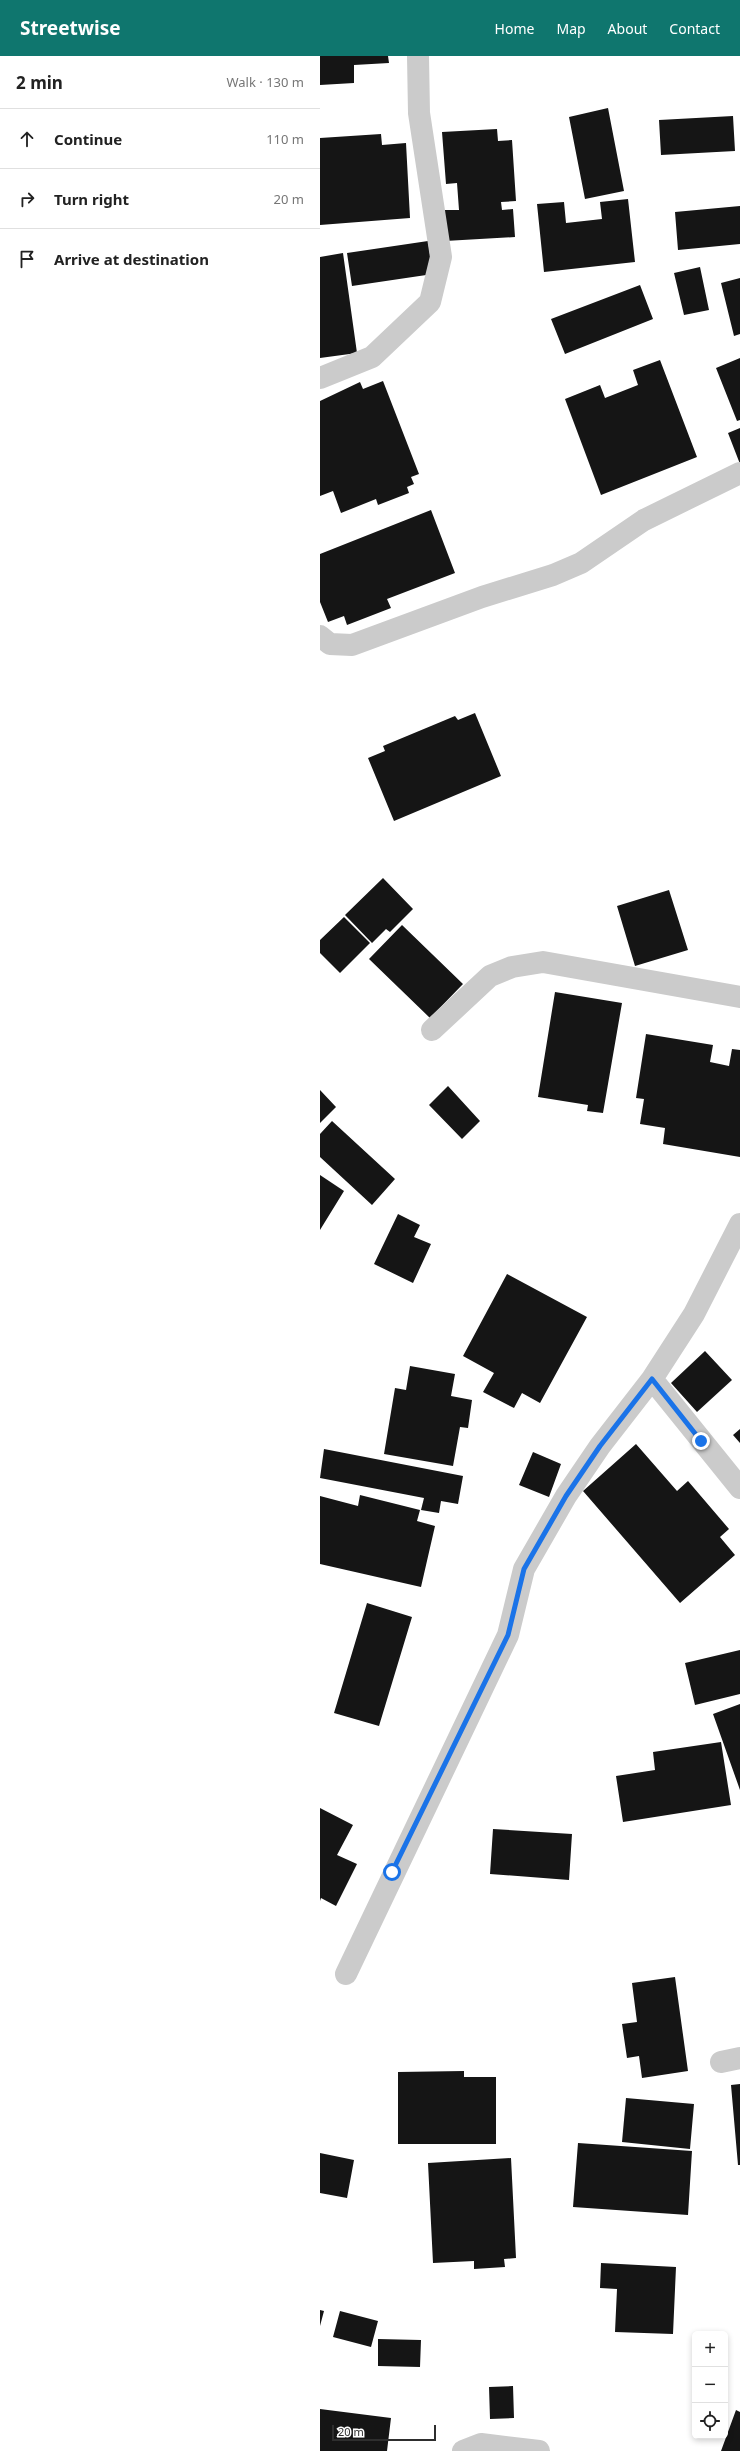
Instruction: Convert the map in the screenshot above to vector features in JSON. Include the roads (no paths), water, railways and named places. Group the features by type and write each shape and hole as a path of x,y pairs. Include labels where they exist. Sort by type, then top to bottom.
{"street":[{"path":"320,378 372,357 430,302 441,257 419,113 418,56"},
{"path":"320,636 330,644 352,645 482,597 553,575 581,563 644,520 740,474"},
{"path":"432,1030 490,976 512,968 543,962 740,997"},
{"path":"346,1974 508,1635 524,1569 566,1496 600,1446 652,1379 694,1314 740,1224"},
{"path":"652,1379 740,1488"},
{"path":"463,2451 481,2444 539,2451"}]}
